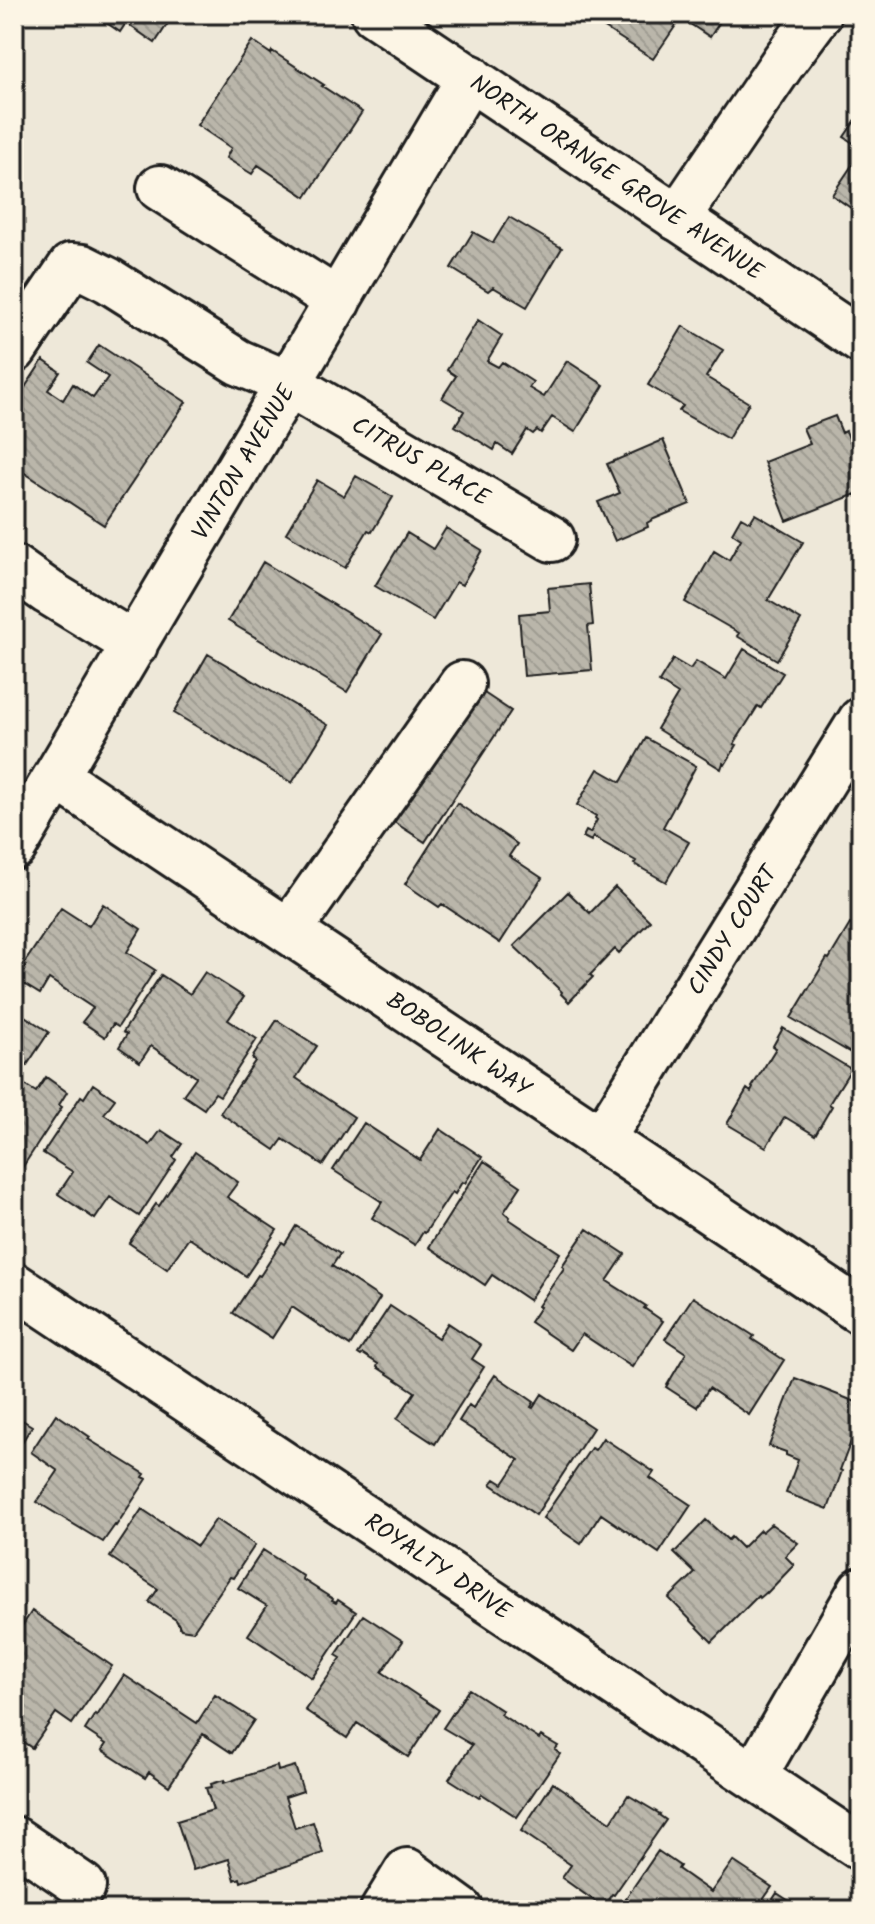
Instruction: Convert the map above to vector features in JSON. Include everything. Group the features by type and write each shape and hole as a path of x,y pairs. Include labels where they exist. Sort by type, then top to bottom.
{"street":[{"name":"NORTH ORANGE GROVE AVENUE","path":"374,14 861,341"},
{"path":"677,218 819,14"},
{"name":"VINTON AVENUE","path":"14,847 470,77"},
{"path":"160,188 338,301"},
{"name":"CITRUS PLACE","path":"16,342 71,266 82,267 108,280 238,362 289,384 552,539"},
{"path":"18,579 135,645"},
{"path":"289,931 462,684"},
{"name":"CINDY COURT","path":"602,1139 861,720"},
{"name":"BOBOLINK WAY","path":"57,777 861,1312"},
{"name":"ROYALTY DRIVE","path":"14,1285 861,1848"},
{"path":"754,1776 861,1590"},
{"path":"14,1839 83,1886"},
{"path":"383,1910 407,1871 461,1910"}],"building":[{"path":"105,14 174,14 155,43 126,23 120,32 101,19"},
{"path":"608,14 725,14 710,37 681,18 653,59 600,25"},
{"path":"252,41 271,54 272,51 362,112 306,197 258,165 252,174 226,158 231,148 197,125"},
{"path":"861,112 861,148 844,137"},
{"path":"861,152 861,215 832,195"},
{"path":"509,217 562,248 527,307 493,287 488,291 451,268 473,232 493,243"},
{"path":"478,320 502,336 487,361 498,367 502,362 533,382 529,388 544,397 567,361 604,385 575,432 552,417 541,433 537,430 533,434 527,430 512,454 497,444 494,450 455,426 464,411 442,398 456,376 447,370"},
{"path":"683,326 723,350 706,377 749,403 728,439 679,411 683,406 648,385"},
{"path":"99,345 186,402 104,525 14,466 14,404 43,360 60,372 48,390 63,400 73,384 93,398 108,377 87,363"},
{"path":"835,416 852,446 861,442 861,494 787,521 764,462 810,444 803,428"},
{"path":"663,440 690,504 654,519 647,523 648,527 615,541 598,502 620,493 607,464"},
{"path":"356,476 393,497 345,568 286,533 317,480 344,496"},
{"path":"755,514 803,542 768,600 801,620 777,660 737,636 739,633 685,602 714,551 729,560 741,539 732,533 741,517 750,522"},
{"path":"446,528 482,550 462,585 456,582 433,620 375,586 407,533 433,549"},
{"path":"263,562 382,634 347,692 228,621"},
{"path":"589,584 593,625 588,626 592,670 524,676 519,614 550,611 548,588"},
{"path":"744,649 783,673 761,708 758,706 721,769 657,729 678,694 659,682 673,659 690,669 696,661 726,679"},
{"path":"208,654 328,725 292,783 174,713"},
{"path":"481,691 511,711 425,842 394,822"},
{"path":"646,738 696,766 663,827 689,842 666,882 593,837 591,841 583,837 586,831 590,833 597,820 596,816 577,805 598,769 621,782"},
{"path":"457,803 517,844 509,856 542,878 500,943 442,904 439,907 405,884"},
{"path":"615,887 650,921 619,953 615,949 569,1002 514,946 568,892 590,913"},
{"path":"103,904 141,929 127,952 155,970 118,1027 113,1024 105,1037 82,1022 93,1008 49,979 40,994 17,980 26,966 23,965 61,908 89,926"},
{"path":"850,924 861,930 861,1059 791,1018"},
{"path":"205,972 244,997 228,1020 257,1039 220,1096 215,1093 204,1109 183,1095 196,1077 151,1046 140,1062 119,1047 127,1034 123,1032 161,975 190,994"},
{"path":"14,1009 49,1032 17,1080 36,1092 46,1077 67,1092 59,1105 62,1107 22,1168 14,1163"},
{"path":"277,1020 317,1046 296,1078 354,1117 323,1165 283,1139 275,1150 220,1113 255,1061 252,1058"},
{"path":"783,1028 851,1069 829,1104 832,1106 815,1135 785,1117 766,1147 727,1124 747,1089 751,1092 776,1048 773,1046"},
{"path":"93,1084 115,1099 104,1114 150,1145 161,1130 182,1144 173,1157 176,1160 139,1216 110,1197 95,1219 58,1194 73,1172 43,1153 81,1096 84,1098"},
{"path":"364,1123 420,1160 440,1129 482,1157 465,1183 462,1182 455,1194 452,1192 415,1245 372,1218 382,1202 333,1170"},
{"path":"195,1152 238,1182 227,1197 277,1230 246,1276 189,1238 167,1269 129,1243 156,1204 159,1206"},
{"path":"484,1161 521,1186 504,1212 509,1219 560,1253 529,1300 492,1275 485,1285 429,1247"},
{"path":"296,1226 340,1254 332,1266 380,1298 350,1346 292,1307 272,1338 233,1313"},
{"path":"587,1229 625,1254 607,1281 663,1321 632,1367 582,1334 571,1350 530,1322"},
{"path":"693,1297 754,1336 752,1339 784,1360 749,1415 709,1388 697,1407 666,1387 686,1353 665,1339"},
{"path":"390,1306 438,1338 448,1323 481,1345 472,1359 484,1367 435,1444 397,1419 415,1392 363,1354 358,1354"},
{"path":"495,1375 534,1402 531,1407 542,1394 593,1428 536,1515 491,1484 495,1479 503,1484 519,1460 459,1421 469,1405 473,1408"},
{"path":"795,1378 861,1404 861,1432 855,1431 828,1509 786,1493 798,1460 769,1446"},
{"path":"56,1414 90,1437 88,1439 145,1474 143,1477 147,1479 103,1542 37,1502 58,1471 31,1452"},
{"path":"14,1415 32,1426 14,1455"},
{"path":"603,1438 654,1472 650,1478 691,1505 659,1553 601,1514 581,1544 543,1518 591,1448 595,1450"},
{"path":"142,1509 197,1546 216,1519 255,1545 193,1631 181,1629 176,1620 149,1602 158,1589 110,1557"},
{"path":"706,1520 742,1548 771,1524 798,1543 785,1556 794,1565 712,1642 669,1598 695,1573 674,1553"},
{"path":"263,1550 303,1576 302,1579 332,1601 336,1603 338,1600 356,1612 312,1678 248,1635 267,1606 238,1588"},
{"path":"32,1611 112,1666 72,1724 56,1713 32,1748 14,1736 14,1638"},
{"path":"363,1615 403,1641 382,1672 439,1710 408,1757 357,1723 347,1738 305,1710 341,1658 336,1655"},
{"path":"124,1675 197,1723 215,1695 254,1720 232,1753 203,1734 169,1786 149,1772 145,1778 102,1750 106,1744 85,1730"},
{"path":"469,1689 539,1739 541,1736 558,1746 555,1750 560,1754 517,1817 482,1794 479,1798 449,1779 472,1745 443,1728"},
{"path":"277,1766 278,1771 295,1766 303,1791 285,1797 295,1828 313,1822 323,1853 241,1882 240,1878 235,1880 229,1859 193,1870 177,1821 213,1810 206,1788 212,1787 211,1784 224,1780 224,1783"},
{"path":"553,1783 611,1822 628,1795 666,1820 603,1907 562,1878 571,1865 521,1831"},
{"path":"658,1851 711,1892 733,1861 772,1887 756,1910 638,1910 624,1901"},
{"path":"777,1893 803,1910 766,1910"}]}
